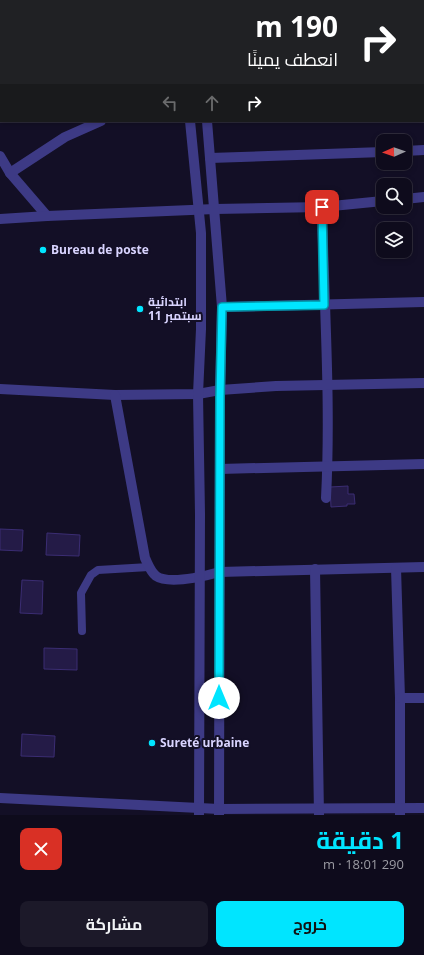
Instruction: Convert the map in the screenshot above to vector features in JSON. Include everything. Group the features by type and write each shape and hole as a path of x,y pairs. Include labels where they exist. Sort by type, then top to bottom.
{"street":[{"path":"10,173 65,137 99,122"},
{"path":"190,122 201,233 201,329 198,394 200,514 199,811"},
{"path":"208,122 222,307 220,390 219,812"},
{"path":"412,151 424,150"},
{"path":"210,158 376,152"},
{"path":"0,156 10,173 47,216"},
{"path":"412,198 424,197"},
{"path":"0,220 47,216 214,209 322,207 376,202"},
{"path":"322,207 327,385 326,498"},
{"path":"222,307 424,302"},
{"path":"0,389 115,395 198,394 220,390 276,386 424,383"},
{"path":"115,395 145,558 149,567 157,577 167,580 199,577 220,572 424,567"},
{"path":"220,469 424,464"},
{"path":"396,568 400,698 400,812"},
{"path":"315,569 319,812"},
{"path":"400,698 424,698"},
{"path":"0,798 219,812 400,812 424,808"}],"lane":[{"path":"82,631 81,593 91,575 98,570 149,567"}],"building":[{"path":"348,486 348,494 354,494 355,504 331,507 330,487"},
{"path":"0,529 23,530 22,551 0,550"},
{"path":"47,533 80,535 79,556 46,555"},
{"path":"22,580 43,581 42,614 20,613"},
{"path":"44,648 77,649 77,670 44,669"},
{"path":"22,734 55,736 54,757 21,756"}],"place":[{"name":"Bureau de poste","path":"43,250"},
{"name":"ابتدائية 11 سبتمبر","path":"140,309"},
{"name":"Sureté urbaine","path":"152,743"}],"route":[{"path":"219,698 220,397 222,307 324,305 322,207"}]}
